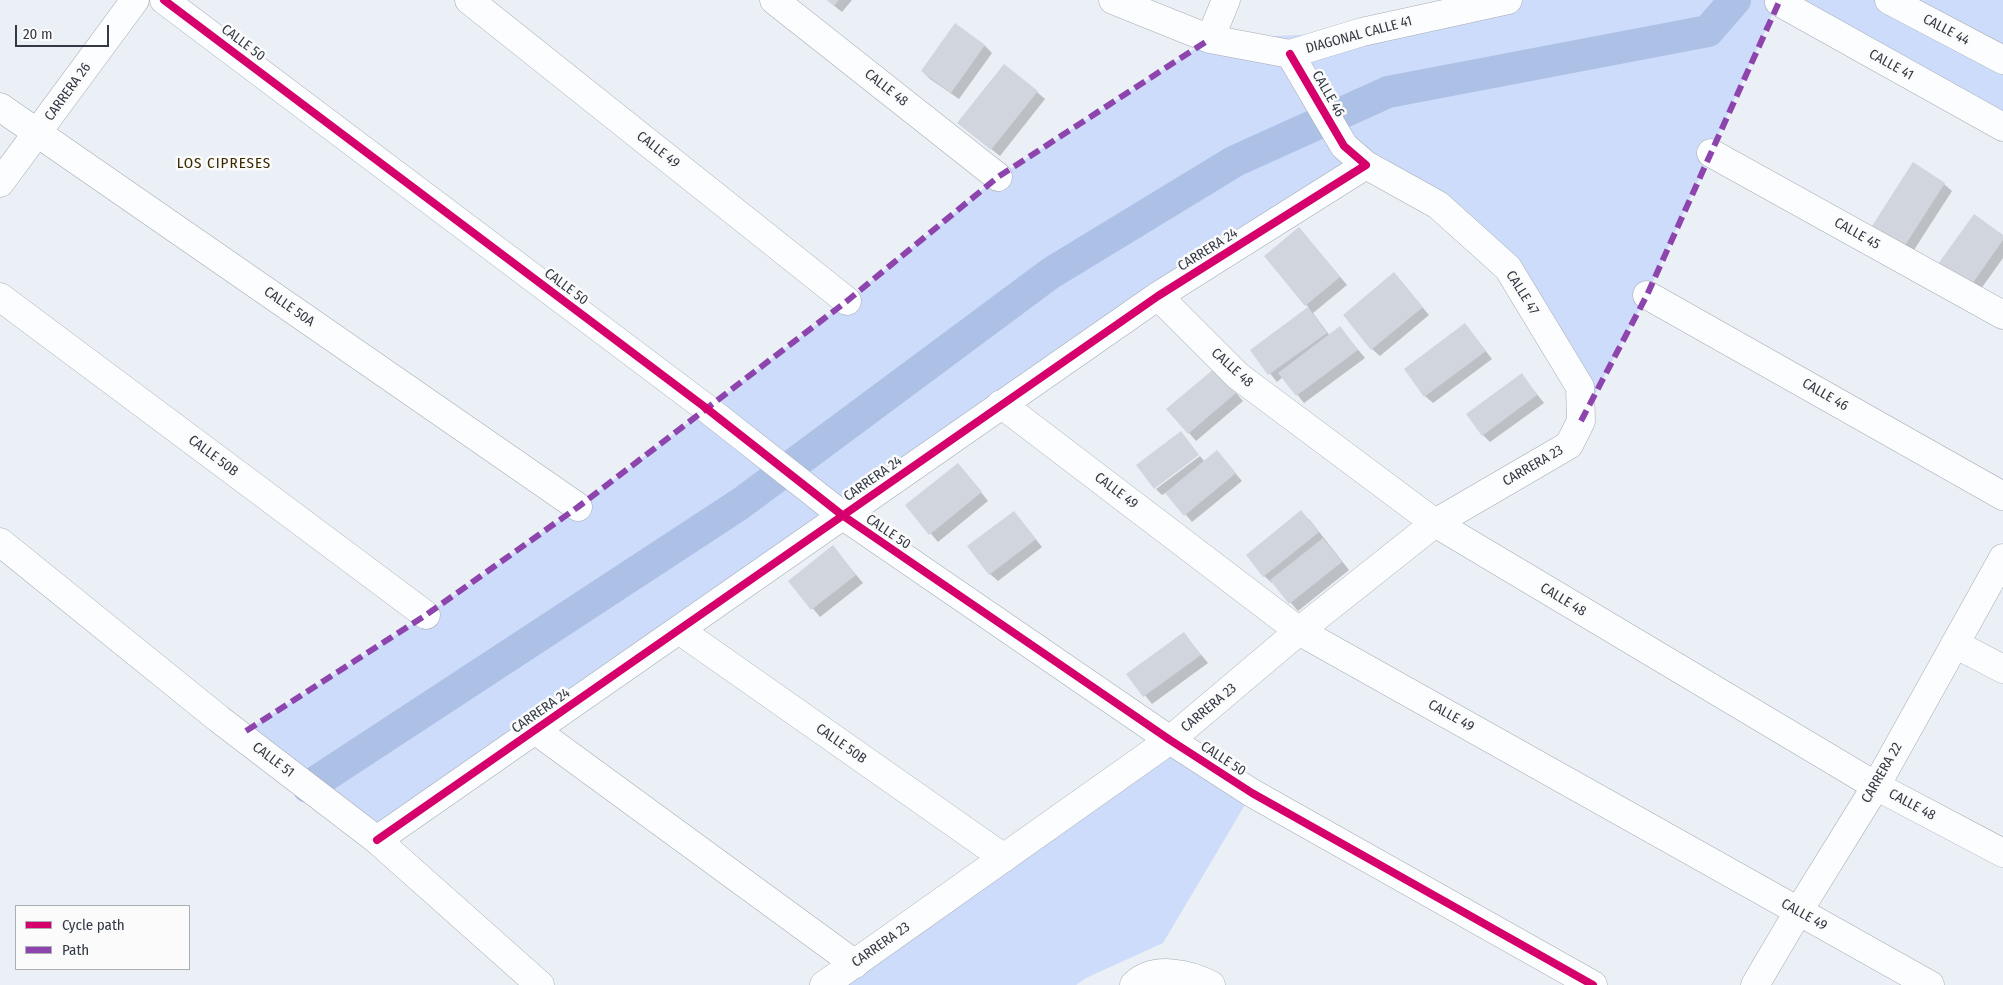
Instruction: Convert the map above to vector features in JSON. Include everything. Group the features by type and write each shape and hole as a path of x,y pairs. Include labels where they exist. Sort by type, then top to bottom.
{"street":[{"name":"CALLE 50","path":"164,0 706,408 842,515 1170,740 1252,793 1593,985"},
{"name":"CALLE 49","path":"469,0 847,301"},
{"name":"CALLE 48","path":"774,0 998,177"},
{"path":"1113,0 1210,39 1226,0"},
{"name":"DIAGONAL CALLE 41","path":"1210,39 1290,54 1362,32 1508,0"},
{"name":"CALLE 44","path":"1888,0 2003,60"},
{"name":"CALLE 41","path":"1778,2 2003,127"},
{"name":"CARRERA 26","path":"0,183 38,132 123,4"},
{"name":"CALLE 46","path":"1290,54 1344,146 1366,166"},
{"name":"CALLE 50A","path":"0,107 578,508"},
{"name":"CALLE 45","path":"1711,153 2003,315"},
{"name":"CARRERA 24","path":"377,840 1158,296 1366,166"},
{"name":"CALLE 47","path":"1366,166 1438,205 1508,268 1580,387 1581,421"},
{"name":"CALLE 46","path":"1647,294 2003,496"},
{"name":"CALLE 48","path":"1158,296 1238,376 1435,523 1876,786 2003,853"},
{"name":"CALLE 50B","path":"0,297 426,615"},
{"name":"CALLE 49","path":"1002,404 1299,631 1930,985"},
{"name":"CARRERA 23","path":"824,985 1170,740 1299,631 1435,523 1569,445 1581,421"},
{"name":"CALLE 51","path":"0,542 219,719 377,840 540,985"},
{"name":"CARRERA 22","path":"1755,985 1876,786 2003,558"},
{"name":"CALLE 50B","path":"679,630 1004,858"},
{"path":"1955,644 2003,669"},
{"path":"535,730 855,964"},
{"path":"1142,980 1172,974 1195,977 1211,985"}],"shaded area":[{"path":"1508,0 2003,0 2003,127 1778,2 1647,295 1581,421 1508,268 1366,166 377,836 246,731 426,615 578,507 847,301 998,177 1210,39 1362,32"},
{"path":"1170,740 1252,793 1163,943 1086,978 1076,985 824,985"}],"building":[{"path":"827,0 839,0 834,6"},
{"path":"955,23 985,45 951,93 921,71"},
{"path":"1004,64 1038,91 991,150 957,123"},
{"path":"1913,162 1945,183 1904,247 1872,226"},
{"path":"1974,214 2003,235 2003,240 1970,287 1938,264"},
{"path":"1299,227 1340,277 1305,306 1264,256"},
{"path":"1394,272 1423,307 1371,350 1343,315"},
{"path":"1308,307 1327,333 1268,375 1250,350"},
{"path":"1465,323 1486,351 1424,397 1404,369"},
{"path":"1340,326 1358,350 1296,396 1278,373"},
{"path":"1215,368 1236,393 1188,434 1166,409"},
{"path":"1522,373 1537,395 1482,436 1466,414"},
{"path":"1181,431 1199,455 1154,489 1136,465"},
{"path":"1217,450 1236,473 1184,516 1165,493"},
{"path":"958,463 982,492 929,535 905,505"},
{"path":"1301,510 1319,532 1263,577 1246,555"},
{"path":"1014,511 1036,539 989,575 967,546"},
{"path":"1323,538 1342,562 1289,604 1270,580"},
{"path":"833,545 856,575 811,610 788,581"},
{"path":"1184,632 1201,655 1143,697 1126,674"}],"waterway":[{"path":"308,787 740,504 1051,273 1235,161 1388,92 1708,31 1735,0"}],"marked path":[{"path":"1581,421 1647,295 1779,2"},
{"path":"246,731 426,615 578,507 847,301 998,177 1210,39"}],"cycle path":[{"path":"164,0 706,408 842,515 1170,740 1252,793 1593,985"},
{"path":"377,840 1158,296 1366,165 1344,146 1290,54"}],"district":[{"name":"LOS CIPRESES","path":"224,164"}]}
